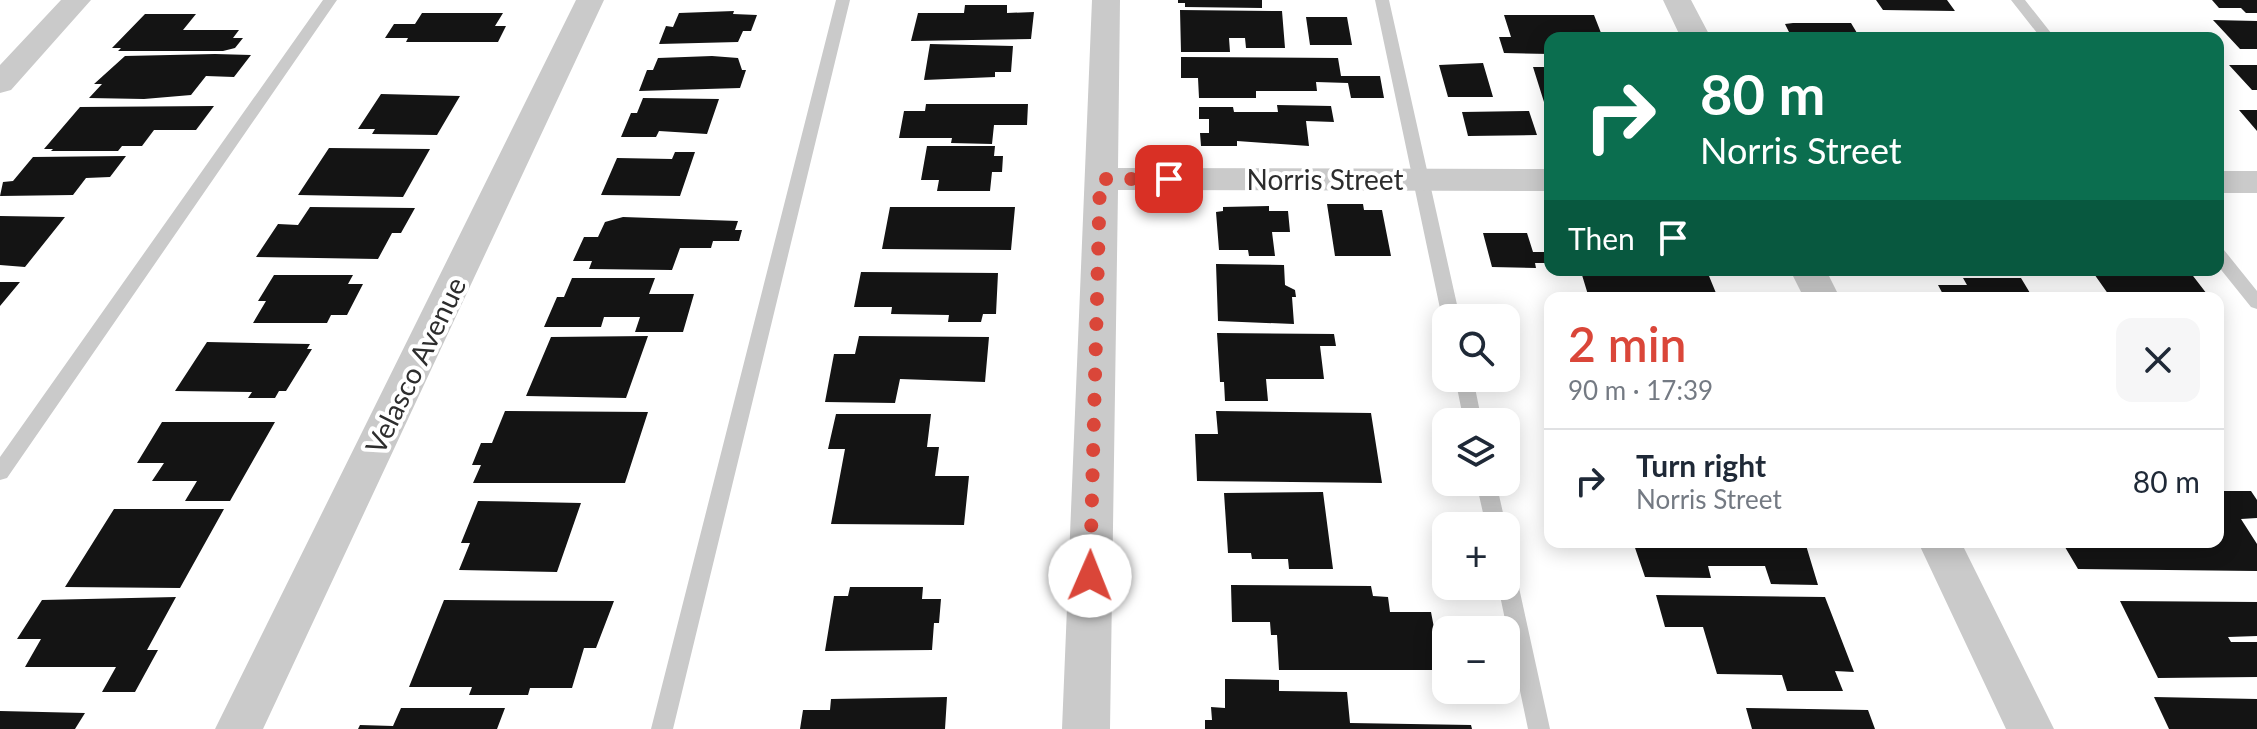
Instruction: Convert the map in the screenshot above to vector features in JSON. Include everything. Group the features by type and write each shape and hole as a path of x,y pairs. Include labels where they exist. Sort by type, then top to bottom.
{"street":[{"path":"0,83 77,0"},
{"name":"Velasco Avenue","path":"239,729 590,0"},
{"path":"1086,729 1106,0"},
{"path":"1677,0 1693,32"},
{"name":"Norris Street","path":"1100,179 1544,180"},
{"path":"2224,182 2257,182"},
{"path":"1942,548 2030,729"}],"lane":[{"path":"0,472 330,0"},
{"path":"662,729 843,0"},
{"path":"1382,0 1448,304"},
{"path":"2018,0 2043,32"},
{"path":"2224,262 2257,303"},
{"path":"1512,600 1539,729"}],"building":[{"path":"1178,0 1262,0 1262,8 1185,7 1185,3 1178,3"},
{"path":"1876,0 1947,0 1955,11 1883,10"},
{"path":"2212,0 2257,0 2257,13 2246,13 2241,8 2219,8"},
{"path":"965,5 1007,5 1007,13 1034,12 1031,39 911,41 918,13 964,13"},
{"path":"1180,10 1282,11 1285,48 1246,48 1245,38 1229,38 1230,52 1181,52"},
{"path":"734,11 733,14 757,15 751,31 743,31 738,42 659,44 666,26 673,27 679,13"},
{"path":"422,13 503,13 495,26 506,26 498,42 406,42 408,38 385,38 394,24 415,24"},
{"path":"145,14 196,14 183,30 239,30 233,38 243,38 235,48 223,51 118,51 121,48 112,48"},
{"path":"1504,15 1594,15 1601,32 1544,32 1544,54 1504,53 1499,37 1511,37"},
{"path":"1306,17 1347,17 1352,45 1310,45"},
{"path":"2213,20 2257,21 2257,49 2240,49"},
{"path":"1851,23 1856,32 1789,32 1785,24"},
{"path":"930,44 1013,46 1011,72 995,72 995,77 924,80"},
{"path":"251,55 234,77 206,76 191,95 144,99 89,98 102,84 94,84 125,56"},
{"path":"1181,57 1338,58 1341,76 1380,76 1384,98 1351,98 1348,83 1316,82 1317,91 1256,91 1256,98 1199,98 1198,78 1181,78"},
{"path":"658,58 738,58 742,70 746,70 740,88 639,91 647,70 653,70"},
{"path":"1483,63 1493,97 1448,97 1439,65"},
{"path":"2229,65 2257,65 2257,90 2252,90"},
{"path":"1533,67 1544,67 1544,102"},
{"path":"381,94 460,96 437,135 372,134 375,129 358,129"},
{"path":"643,98 719,99 707,134 659,131 656,137 621,137 631,113 637,113"},
{"path":"926,104 1028,104 1027,125 994,125 992,144 951,143 952,138 899,138 904,111 925,111"},
{"path":"1277,105 1331,106 1334,122 1306,121 1309,146 1237,141 1237,146 1201,146 1200,133 1209,133 1209,119 1199,119 1199,107 1233,107 1234,112 1278,112"},
{"path":"214,106 196,130 154,130 142,146 122,146 118,151 44,149 80,107"},
{"path":"2239,110 2257,110 2257,131"},
{"path":"1529,111 1537,135 1468,136 1462,112"},
{"path":"927,146 995,146 994,156 1003,156 1002,172 992,172 990,191 937,191 939,180 921,180"},
{"path":"329,148 430,149 403,197 298,195"},
{"path":"675,152 695,152 680,196 601,195 617,158 672,159"},
{"path":"126,156 110,177 86,178 73,195 0,196 3,182 13,181 33,157"},
{"path":"1327,204 1363,204 1364,210 1382,210 1391,256 1335,256"},
{"path":"1269,206 1269,211 1288,211 1290,232 1272,232 1275,256 1249,256 1248,250 1219,250 1216,212 1223,211 1223,207"},
{"path":"310,207 415,208 401,233 392,233 378,259 256,257 278,224 298,225"},
{"path":"890,207 1015,207 1011,250 882,249"},
{"path":"0,216 65,217 25,267 0,265"},
{"path":"623,217 738,221 735,230 742,230 739,241 713,241 711,248 680,248 672,270 589,269 592,261 573,261 584,237 598,237 605,222"},
{"path":"1483,233 1527,233 1533,252 1544,252 1544,263 1535,263 1536,268 1492,267"},
{"path":"1216,264 1284,265 1285,285 1295,290 1296,297 1292,297 1294,324 1218,321"},
{"path":"861,272 998,273 996,314 983,314 981,322 948,322 949,315 891,314 892,307 854,307"},
{"path":"274,275 353,275 348,284 363,284 347,315 331,315 327,323 253,323 266,301 258,301"},
{"path":"1582,276 1709,276 1716,292 1587,292"},
{"path":"2096,276 2193,276 2205,292 2107,292"},
{"path":"572,278 655,278 649,294 694,294 683,332 635,332 640,317 604,317 601,327 544,327 557,297 564,297"},
{"path":"1963,278 2021,278 2029,292 1942,292 1938,285 1967,285"},
{"path":"0,282 20,282 0,306"},
{"path":"1217,333 1334,334 1336,346 1320,346 1324,379 1266,379 1268,401 1225,401 1224,382 1220,382"},
{"path":"648,336 626,398 526,396 551,337"},
{"path":"859,336 989,337 985,382 900,379 895,403 825,402 834,354 855,354"},
{"path":"207,342 310,344 307,349 312,349 286,391 279,391 275,398 248,398 252,392 175,391"},
{"path":"505,411 648,412 625,483 473,483 481,465 472,465 481,443 492,443"},
{"path":"1216,411 1371,413 1382,483 1197,481 1195,434 1218,434"},
{"path":"836,414 931,414 927,447 939,447 935,476 969,476 964,525 831,524 845,449 828,449"},
{"path":"162,422 275,422 230,501 185,501 197,481 152,481 164,463 137,463"},
{"path":"2224,491 2251,491 2257,500 2257,518 2241,519 2257,544 2257,571 2078,569 2066,548 2224,548"},
{"path":"1323,492 1333,569 1289,569 1288,559 1252,559 1251,553 1228,553 1224,493"},
{"path":"478,501 581,503 557,572 459,570 470,543 461,543"},
{"path":"114,509 224,509 180,588 65,587"},
{"path":"1635,548 1807,548 1818,585 1771,584 1765,566 1708,566 1711,578 1645,577"},
{"path":"1231,585 1371,586 1373,596 1388,597 1390,612 1431,612 1432,670 1279,670 1277,635 1271,635 1270,622 1232,622"},
{"path":"850,587 923,587 922,599 941,599 939,623 934,623 932,650 825,651 834,596 848,596"},
{"path":"1656,595 1825,597 1854,672 1835,671 1843,691 1787,691 1782,675 1717,674 1703,627 1665,627"},
{"path":"176,597 147,650 158,650 135,692 102,692 116,667 25,667 41,639 17,639 42,600"},
{"path":"444,600 614,601 596,648 584,648 572,688 530,688 528,695 469,695 472,687 409,687"},
{"path":"2120,601 2257,602 2257,636 2228,637 2231,642 2257,642 2257,677 2158,678"},
{"path":"1225,679 1279,680 1279,691 1347,692 1350,723 1471,725 1472,729 1205,729 1205,720 1212,720 1211,707 1225,708"},
{"path":"947,697 945,729 800,729 803,710 830,710 831,699"},
{"path":"2154,697 2257,699 2257,729 2169,729"},
{"path":"401,708 505,708 497,729 358,729 360,725 393,726"},
{"path":"1746,708 1868,710 1875,729 1752,729"},
{"path":"0,711 85,713 75,729 0,729"}],"route":[{"path":"1090,576 1100,179 1169,179"}]}
